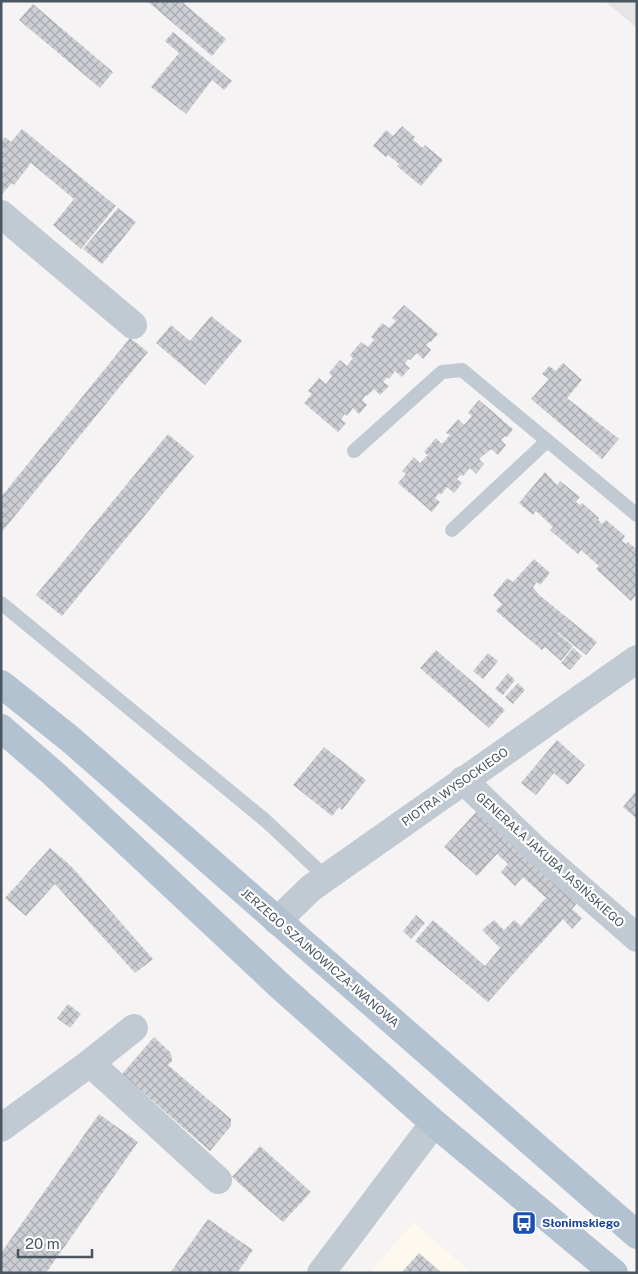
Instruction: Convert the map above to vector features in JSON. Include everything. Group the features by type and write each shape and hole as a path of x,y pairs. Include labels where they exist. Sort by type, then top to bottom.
{"main road":[{"name":"JERZEGO SZAJNOWICZA-IWANOWA","path":"1,684 70,739 637,1235"},
{"path":"1,728 54,774 279,985 434,1123 614,1273"}],"street":[{"path":"1,214 133,325"},
{"name":"PIOTRA WYSOCKIEGO","path":"277,920 304,894 637,659"},
{"name":"GENERAŁA JAKUBA JASIŃSKIEGO","path":"463,780 534,849 637,938"},
{"path":"1,1128 90,1063 134,1028"},
{"path":"90,1063 218,1180"},
{"path":"326,1271 434,1123"}],"lane":[{"path":"354,451 442,372 462,370 637,515"},
{"path":"452,530 547,441"},
{"path":"1,603 266,820 325,879"}],"shaded area":[{"path":"605,1 637,1 637,28"},
{"path":"413,1222 472,1273 370,1273"}],"building":[{"path":"147,1 181,1 226,39 212,56"},
{"path":"33,4 113,72 100,88 19,20"},
{"path":"173,32 232,81 224,90 212,80 186,114 151,87 179,53 165,41"},
{"path":"402,126 415,137 413,140 423,148 425,145 443,160 421,186 397,166 399,164 388,155 386,157 373,146 386,130 393,136"},
{"path":"22,129 116,206 81,249 53,225 74,199 31,163 14,185 12,183 1,195 1,142 5,137 11,142"},
{"path":"118,208 136,222 102,264 83,249"},
{"path":"404,305 438,334 426,345 431,350 423,359 417,353 410,360 408,359 405,364 410,368 402,377 395,371 389,379 387,377 383,382 389,386 380,395 374,389 366,395 362,400 367,405 359,414 353,408 347,416 345,414 341,419 346,423 338,432 304,403 312,394 308,391 319,378 326,384 332,376 329,373 340,360 347,366 353,358 350,355 361,342 368,347 374,340 371,337 382,323 389,328 396,321 392,318"},
{"path":"211,316 242,341 205,385 156,343 171,325 190,341"},
{"path":"130,338 148,352 1,533 1,497"},
{"path":"563,363 582,380 567,398 619,439 602,459 531,399 549,379 542,374 549,366 556,371"},
{"path":"479,400 513,429 507,437 505,436 501,440 506,445 498,455 491,449 479,459 484,464 476,474 470,468 463,476 461,475 457,479 462,483 454,493 447,487 441,495 439,493 435,498 440,502 432,512 398,483 406,474 402,471 414,457 420,463 428,455 424,452 436,438 442,444 450,435 446,433 458,419 464,425 472,416 468,413"},
{"path":"168,434 194,456 62,616 36,595"},
{"path":"545,472 557,485 560,481 580,497 576,502 580,505 582,503 599,518 598,520 602,524 606,520 625,536 622,541 626,544 628,542 637,548 637,594 631,601 596,569 599,566 581,550 578,554 550,530 553,527 536,511 533,515 519,503"},
{"path":"534,559 550,573 540,585 537,582 533,587 538,594 597,642 586,655 557,632 573,646 561,661 545,647 542,650 496,611 502,604 493,595 507,578 513,582"},
{"path":"573,648 582,656 570,670 561,663"},
{"path":"436,650 505,710 489,728 420,668"},
{"path":"488,653 498,661 483,679 473,671"},
{"path":"508,673 515,680 503,695 495,689"},
{"path":"518,683 525,690 513,704 505,697"},
{"path":"557,740 585,765 568,785 554,773 536,795 521,783"},
{"path":"324,747 366,780 342,810 339,807 332,816 293,785"},
{"path":"637,790 637,819 623,807"},
{"path":"478,810 579,901 572,909 582,918 572,929 563,919 488,1002 415,941 433,920 485,966 500,948 482,930 494,920 504,930 514,920 521,926 546,898 523,877 515,886 501,872 508,864 497,854 477,876 444,847"},
{"path":"50,848 71,866 153,959 135,973 55,884 26,916 5,898"},
{"path":"416,915 425,923 411,939 403,931"},
{"path":"68,1004 81,1014 70,1028 57,1018"},
{"path":"154,1037 171,1053 172,1061 168,1065 231,1119 231,1126 210,1151 122,1074"},
{"path":"99,1114 138,1142 46,1273 1,1273 1,1253"},
{"path":"260,1146 311,1192 283,1222 232,1177"},
{"path":"208,1219 253,1250 237,1273 170,1273"},
{"path":"419,1253 442,1273 402,1272"}],"place":[{"name":"Słonimskiego","path":"524,1223"}]}
